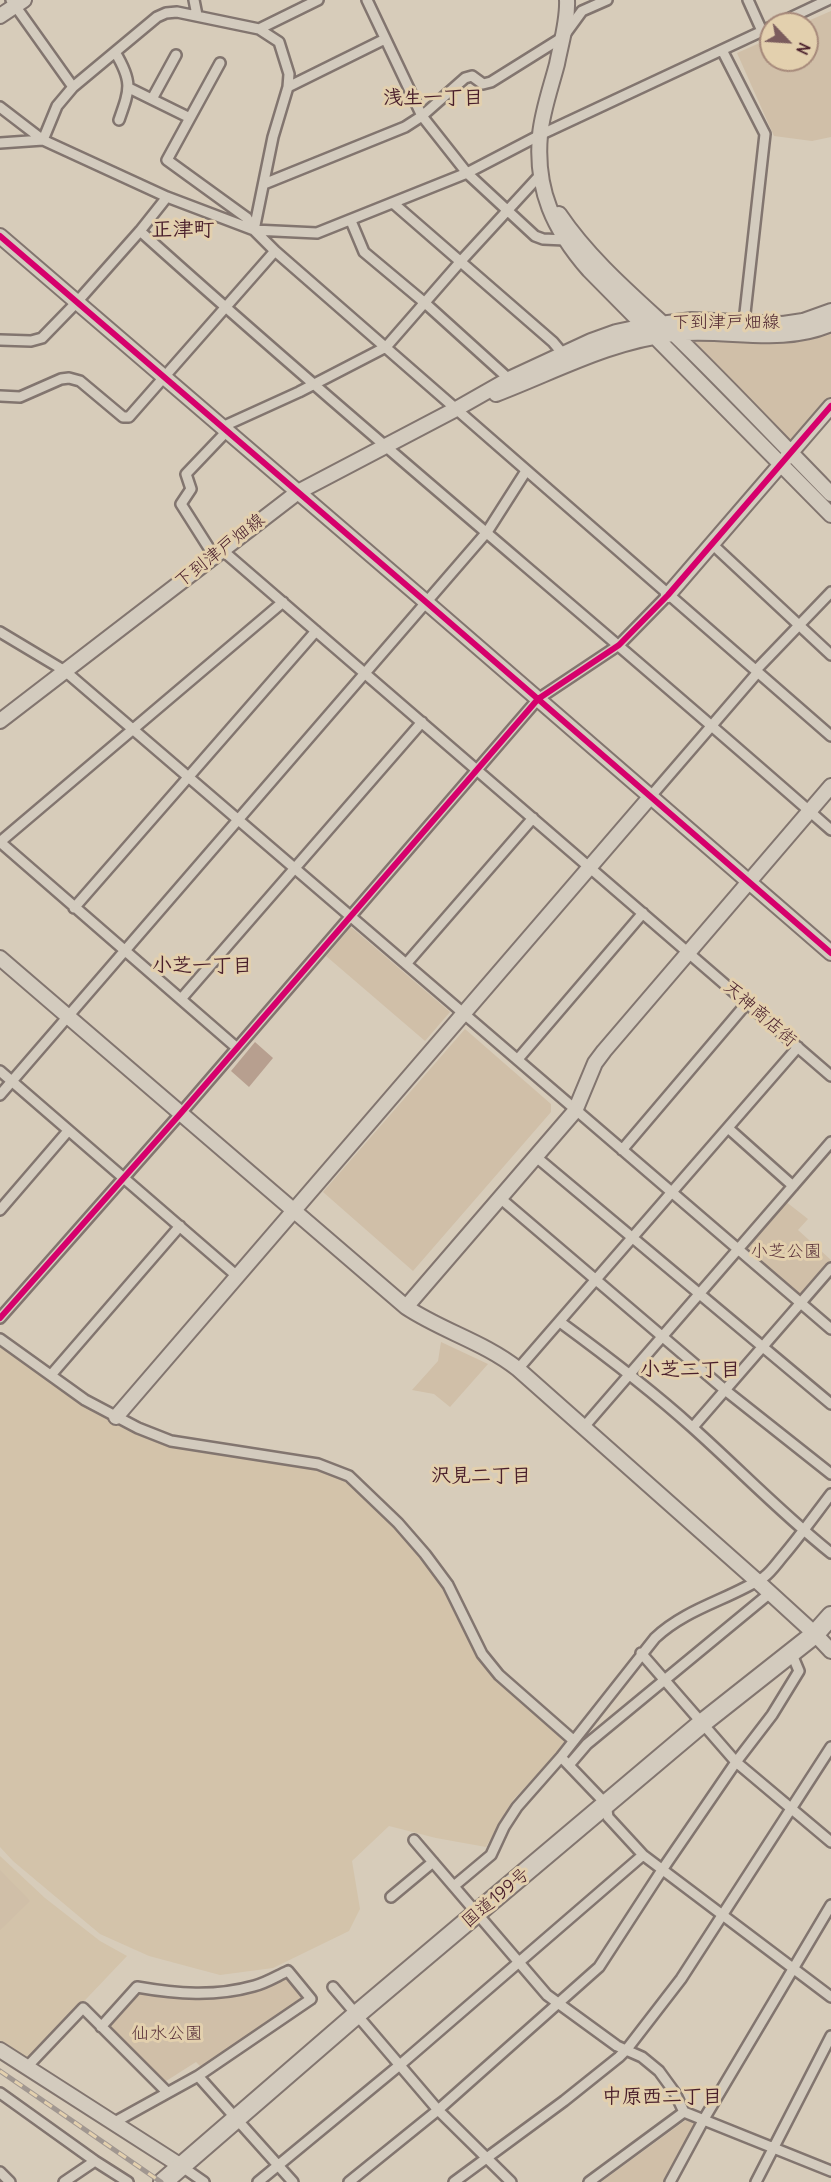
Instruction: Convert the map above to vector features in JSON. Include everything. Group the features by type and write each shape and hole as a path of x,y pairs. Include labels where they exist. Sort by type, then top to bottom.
{"highway":[{"name":"国道199号","path":"173,2173 701,1724 816,1634 831,1616"}],"street":[{"path":"194,0 197,15"},
{"path":"259,29 318,0"},
{"path":"367,0 422,116 466,173 535,236 543,239 565,240"},
{"path":"567,0 563,37 540,135 541,174 545,199 554,221 565,240 589,270 831,515"},
{"path":"264,184 405,127 422,116 465,78 472,76 483,84 491,82 563,37 582,11 607,0"},
{"path":"748,0 759,18"},
{"path":"802,12 828,0"},
{"path":"0,16 16,2 74,87"},
{"path":"43,140 57,106 74,87 157,17 166,13 197,15 259,29 279,42 289,74 288,87 273,137 254,230"},
{"path":"0,107 43,140 167,196 254,230 317,233 466,173 540,135 759,32"},
{"path":"288,87 385,39"},
{"path":"722,50 765,134 744,322"},
{"path":"115,52 123,65 129,83 119,120"},
{"path":"152,99 176,55"},
{"path":"220,63 167,160 247,219 254,230 275,251 458,408 526,471 831,736"},
{"path":"129,88 190,118"},
{"path":"1,144 43,140"},
{"path":"225,429 386,347 541,174"},
{"path":"541,174 557,211 578,240 831,494"},
{"path":"0,340 31,341 42,338 77,303 140,231 167,196"},
{"path":"393,203 553,342 563,354"},
{"path":"351,221 364,252 425,303 509,379"},
{"path":"140,231 831,830"},
{"path":"0,236 831,953"},
{"path":"0,396 20,397 61,379 69,378 80,381 123,417 129,417 275,251"},
{"name":"下到津戸畑線","path":"0,722 298,492 509,379 616,332 644,326 692,320 783,324 803,321 831,311"},
{"name":"下到津戸畑線","path":"458,408 622,344 674,334 701,332 785,336 805,333 831,324"},
{"path":"0,1318 181,1113 538,699 620,645 668,595 831,406"},
{"name":"天神商店街","path":"225,429 186,474 191,489 181,504 218,553 283,602 831,1076"},
{"path":"0,1095 487,532 526,471"},
{"path":"712,544 831,655"},
{"path":"116,1417 757,671 831,591"},
{"path":"237,1048 0,842 283,602"},
{"path":"74,908 316,631"},
{"path":"0,632 64,671 831,1329"},
{"path":"181,999 422,722"},
{"path":"406,1307 575,1111 595,1063 831,786"},
{"path":"406,964 533,818"},
{"path":"518,1059 643,913"},
{"path":"0,958 406,1307 426,1320 484,1346 518,1369 816,1634 831,1651"},
{"path":"622,1150 747,1003"},
{"path":"518,1369 798,1047"},
{"path":"0,1071 237,1276"},
{"path":"728,1128 793,1186"},
{"path":"0,1210 68,1131"},
{"path":"583,1428 831,1142"},
{"path":"536,1156 831,1404"},
{"path":"500,1198 725,1390 831,1474"},
{"path":"51,1375 180,1226"},
{"path":"693,1427 831,1268"},
{"path":"560,1322 630,1374 693,1427 804,1531 831,1553"},
{"path":"0,1339 85,1400 138,1428 171,1441 328,1467 344,1473 398,1523 425,1554 448,1585 482,1654 499,1675 573,1740"},
{"path":"454,1886 491,1855 504,1827 517,1807 561,1757 641,1653 669,1624 766,1576 804,1531 831,1494"},
{"path":"569,1765 588,1744 770,1593"},
{"path":"349,2182 438,2110 489,2063 559,2005 599,1967 662,1870 736,1762 772,1715 800,1671 791,1652"},
{"path":"641,1653 736,1762 831,1842"},
{"path":"454,2182 564,2102 627,2049 681,1979 831,1748"},
{"path":"561,1757 606,1804 608,1817 643,1855 831,1998"},
{"path":"414,1840 547,1995 617,2046 642,2057 659,2071 675,2093 684,2112 831,2171"},
{"path":"258,2182 401,2064 643,1855"},
{"path":"391,1897 433,1862"},
{"path":"670,2182 831,1905"},
{"path":"101,2027 137,1987 171,1993 214,1994 255,1986 288,1971 311,1999 198,2076 113,2123"},
{"path":"333,1987 438,2110 511,2182"},
{"path":"26,2068 83,2008 167,2092"},
{"path":"756,2182 775,2149 831,2036"},
{"path":"0,2050 113,2123 173,2173 204,2182"},
{"path":"198,2076 293,2182"},
{"path":"0,2093 94,2161 128,2182"},
{"path":"589,2182 684,2112"},
{"path":"64,2182 94,2161"},
{"path":"0,2172 10,2182"}],"shaded area":[{"path":"255,1042 273,1058 249,1087 231,1071"},
{"path":"0,1343 95,1413 161,1440 299,1465 347,1479 403,1533 448,1594 490,1670 568,1741 513,1800 486,1847 389,1826 352,1861 360,1909 349,1931 273,1968 220,1975 149,1956 100,1934 13,1861 0,1847"},
{"path":"0,1856 45,1898 100,1941 127,1956 32,2056 23,2059 0,2043"}],"green space":[{"path":"831,11 831,137 812,141 774,136 737,53 759,43 759,72 819,72 819,16"},
{"path":"831,331 831,398 783,454 673,339 699,336 766,344 799,342"},
{"path":"351,927 450,1012 425,1041 326,956"},
{"path":"465,1029 551,1104 551,1112 413,1271 323,1192"},
{"name":"小芝公園","path":"785,1201 808,1219 798,1230 831,1260 800,1295 745,1249"},
{"path":"441,1342 488,1364 450,1407 434,1394 412,1390 438,1361"},
{"path":"0,1870 30,1901 0,1930"},
{"name":"仙水公園","path":"288,1971 311,1999 202,2068 196,2062 163,2083 144,2066 107,2024 141,1987 169,1996 214,1994"},
{"path":"690,2117 698,2121 667,2182 601,2182"}],"railway":[{"path":"0,2071 161,2182"}],"cycle path":[{"path":"0,236 831,953"},
{"path":"0,1318 181,1113 538,699 619,645 668,595 831,406"}],"district":[{"name":"浅生一丁目","path":"433,98"},
{"name":"正津町","path":"183,230"},
{"name":"小芝一丁目","path":"202,966"},
{"name":"小芝二丁目","path":"690,1370"},
{"name":"沢見二丁目","path":"481,1476"},
{"name":"中原西二丁目","path":"662,2097"}]}
